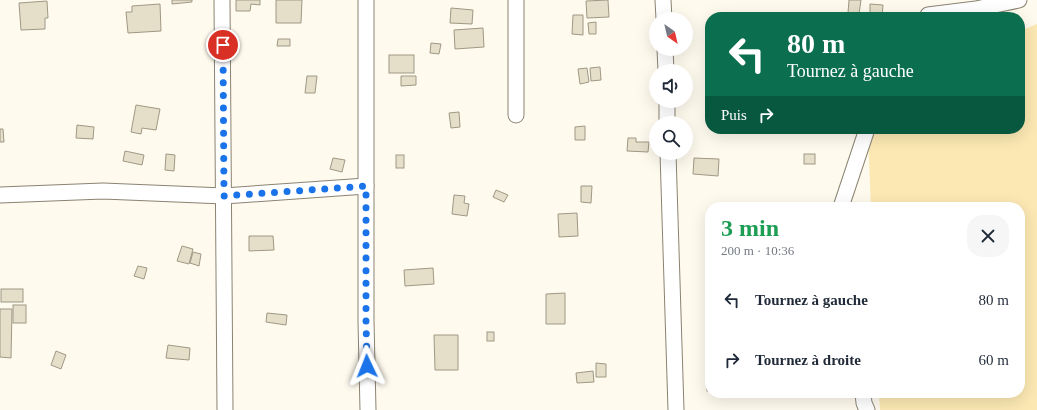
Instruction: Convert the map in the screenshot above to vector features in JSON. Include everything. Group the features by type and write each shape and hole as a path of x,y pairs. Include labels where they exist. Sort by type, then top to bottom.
{"street":[{"path":"222,0 225,410"},
{"path":"366,0 366,321 368,410"},
{"path":"516,0 516,116"},
{"path":"664,0 664,12"},
{"path":"929,11 976,9 1019,0"},
{"path":"843,202 865,134"},
{"path":"668,160 676,410"},
{"path":"0,195 103,191 224,196 366,186"},
{"path":"864,398 867,410"}],"shaded area":[{"path":"1037,24 1037,410 880,410 879,398 1025,398 1025,202 871,202 868,137 869,134 1025,134 1025,29"}],"building":[{"path":"172,0 192,0 192,2 172,4"},
{"path":"236,0 260,0 260,5 251,4 250,11 236,11"},
{"path":"276,0 302,0 301,23 276,23"},
{"path":"608,0 609,17 587,18 586,1"},
{"path":"849,0 861,0 859,12 848,12"},
{"path":"47,1 48,18 45,18 45,29 21,30 19,3"},
{"path":"160,4 161,31 128,33 126,12 132,12 132,6"},
{"path":"870,4 883,5 882,12 870,12"},
{"path":"451,8 473,10 472,24 450,23"},
{"path":"573,15 583,15 583,35 572,34"},
{"path":"596,22 596,34 589,34 588,23"},
{"path":"483,28 484,47 455,49 454,30"},
{"path":"278,39 290,39 290,46 277,46"},
{"path":"431,43 441,44 439,54 430,53"},
{"path":"389,55 414,55 414,73 389,73"},
{"path":"600,67 601,80 591,81 590,68"},
{"path":"587,68 589,82 580,84 578,69"},
{"path":"307,76 317,76 315,93 305,93"},
{"path":"401,76 416,76 416,85 401,86"},
{"path":"136,105 160,109 156,130 142,128 141,134 131,132"},
{"path":"459,112 460,127 451,128 449,113"},
{"path":"77,125 94,127 93,139 76,138"},
{"path":"585,126 585,140 575,140 575,127"},
{"path":"0,129 3,129 4,142 0,142"},
{"path":"628,138 636,138 636,142 649,142 648,152 627,151"},
{"path":"125,151 144,155 142,165 123,161"},
{"path":"166,154 175,155 174,171 165,170"},
{"path":"804,154 815,154 815,164 804,164"},
{"path":"396,155 404,155 404,168 396,168"},
{"path":"333,158 345,160 342,172 330,169"},
{"path":"694,158 719,159 718,176 693,174"},
{"path":"581,186 592,186 591,203 581,202"},
{"path":"496,190 508,195 504,202 493,197"},
{"path":"454,195 465,196 464,203 469,204 467,216 452,214"},
{"path":"577,213 578,236 559,237 558,214"},
{"path":"249,236 273,236 274,250 249,251"},
{"path":"182,246 193,249 189,264 177,261"},
{"path":"193,252 201,254 199,266 190,263"},
{"path":"138,266 147,268 144,279 134,276"},
{"path":"433,268 434,284 405,286 404,270"},
{"path":"1,289 23,289 23,302 1,302"},
{"path":"565,293 565,324 546,324 546,294"},
{"path":"13,305 26,305 26,323 13,323"},
{"path":"0,309 12,309 11,358 0,357"},
{"path":"267,313 287,315 286,325 266,322"},
{"path":"487,332 494,332 494,341 487,341"},
{"path":"434,335 458,335 458,370 435,370"},
{"path":"168,345 190,348 189,360 166,358"},
{"path":"56,351 66,355 61,369 51,365"},
{"path":"596,363 606,364 606,377 596,377"},
{"path":"593,371 594,382 577,383 576,373"}],"route":[{"path":"223,45 224,196 366,186 367,366"}]}
